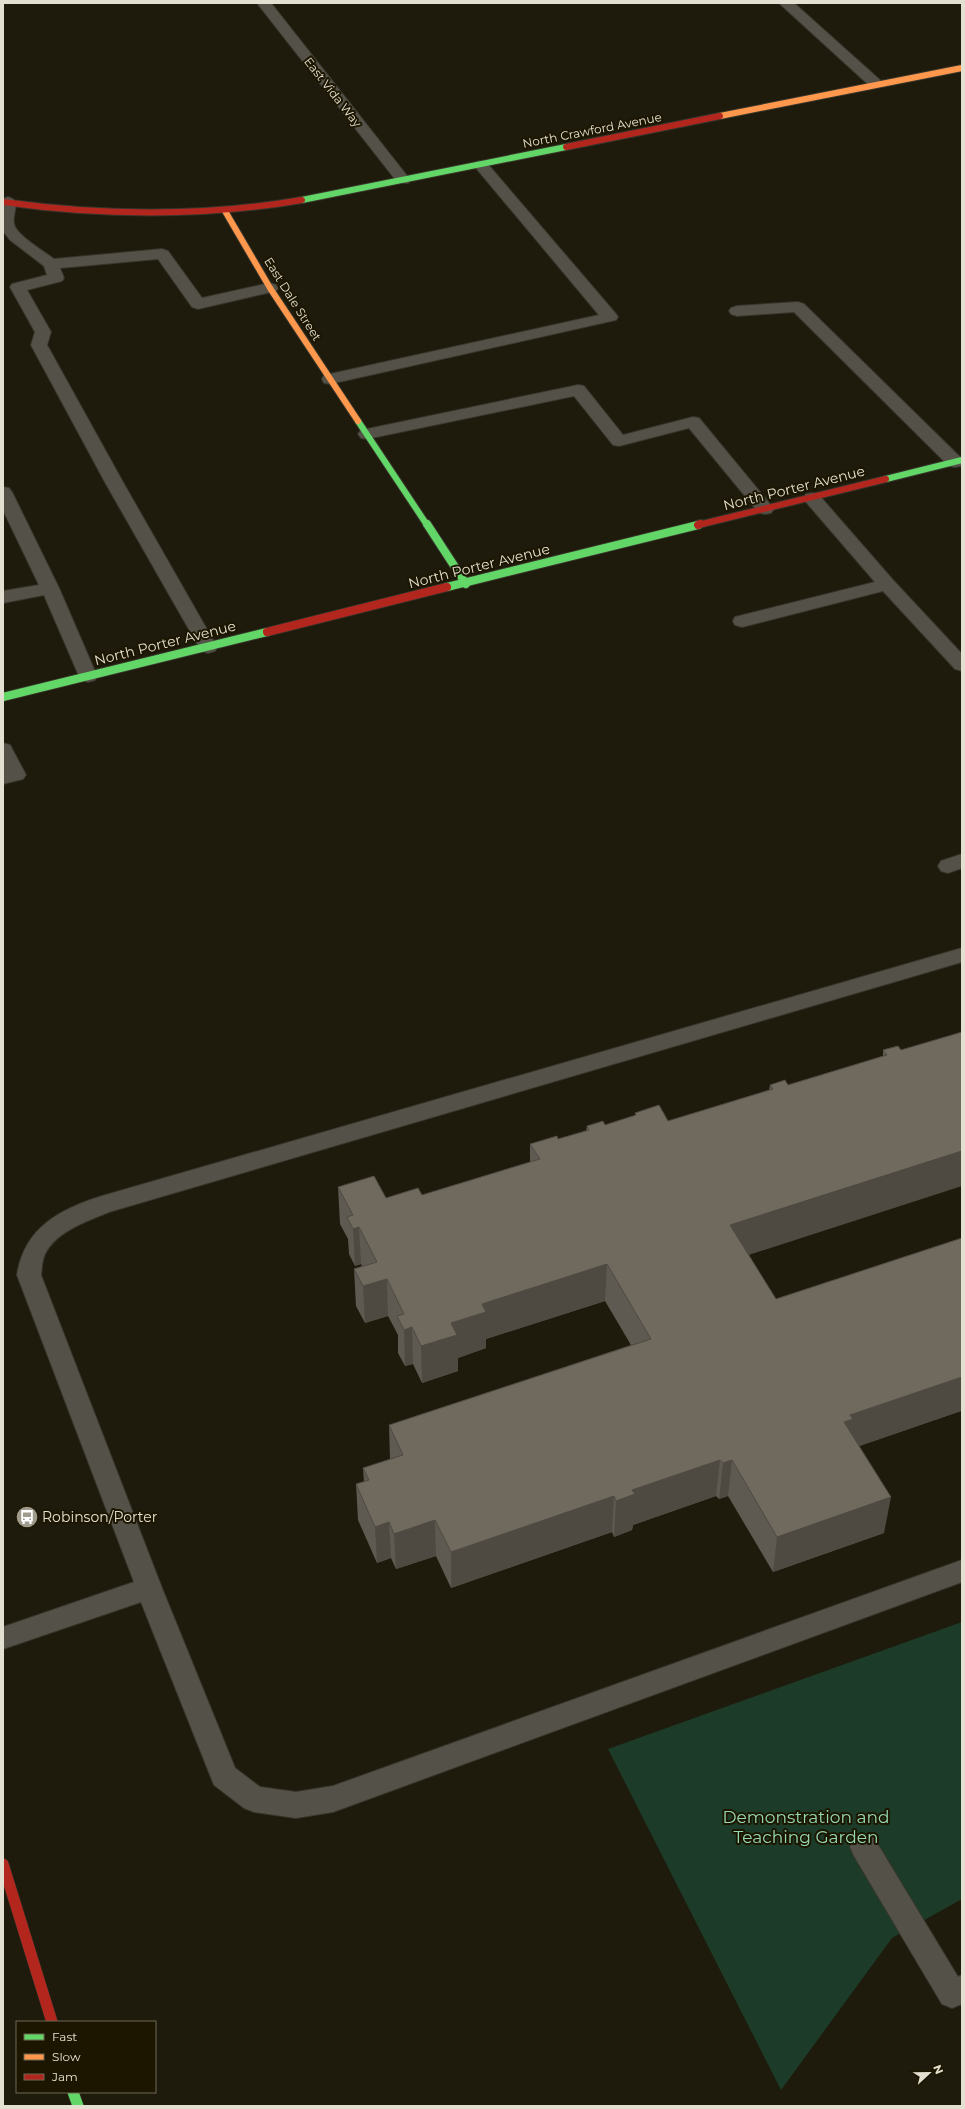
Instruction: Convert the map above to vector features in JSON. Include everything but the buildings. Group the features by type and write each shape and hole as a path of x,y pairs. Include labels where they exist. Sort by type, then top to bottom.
{"street":[{"name":"East Vida Way","path":"264,3 403,180"},
{"path":"786,3 876,84"},
{"name":"North Crawford Avenue","path":"226,211 265,207 962,68"},
{"path":"330,379 610,317 481,165"},
{"path":"208,647 115,484 39,345 43,332 18,287 56,278 51,264 15,237 6,224 5,202 109,213 226,211"},
{"name":"East Dale Street","path":"226,211 270,288 466,584"},
{"path":"51,264 162,254 198,304 270,288"},
{"path":"737,311 798,307 958,461"},
{"path":"367,434 578,390 619,440 693,422 765,509"},
{"name":"North Porter Avenue","path":"3,697 466,584 958,461"},
{"path":"3,492 50,588 88,676"},
{"path":"812,498 887,584 962,664"},
{"path":"742,622 887,584"},
{"path":"3,597 50,588"},
{"path":"3,749 9,777 3,794"},
{"path":"962,955 102,1205 71,1218 47,1233 33,1254 29,1275 149,1588 224,1776 254,1799 296,1805 333,1800 962,1571"},
{"path":"3,1638 149,1588"},
{"path":"864,1847 952,1994 962,1990"},
{"path":"3,1864 52,2021"},
{"path":"73,2093 78,2106"}],"green space":[{"name":"Demonstration and Teaching Garden","path":"962,1622 962,1899 892,1938 781,2090 608,1749"}],"traffic: fast":[{"path":"302,200 566,147"},
{"path":"358,421 466,584"},
{"path":"886,479 962,460"},
{"path":"447,587 698,525"},
{"path":"3,697 267,632"},
{"path":"73,2093 78,2106"}],"traffic: slow":[{"path":"720,116 962,68"},
{"path":"225,211 270,288 358,421"}],"traffic: jam":[{"path":"566,147 720,116"},
{"path":"3,202 78,211 153,214 228,210 302,200"},
{"path":"698,525 886,479"},
{"path":"267,632 447,587"},
{"path":"3,1864 52,2021"}],"place":[{"name":"Robinson/Porter","path":"27,1517"}]}
